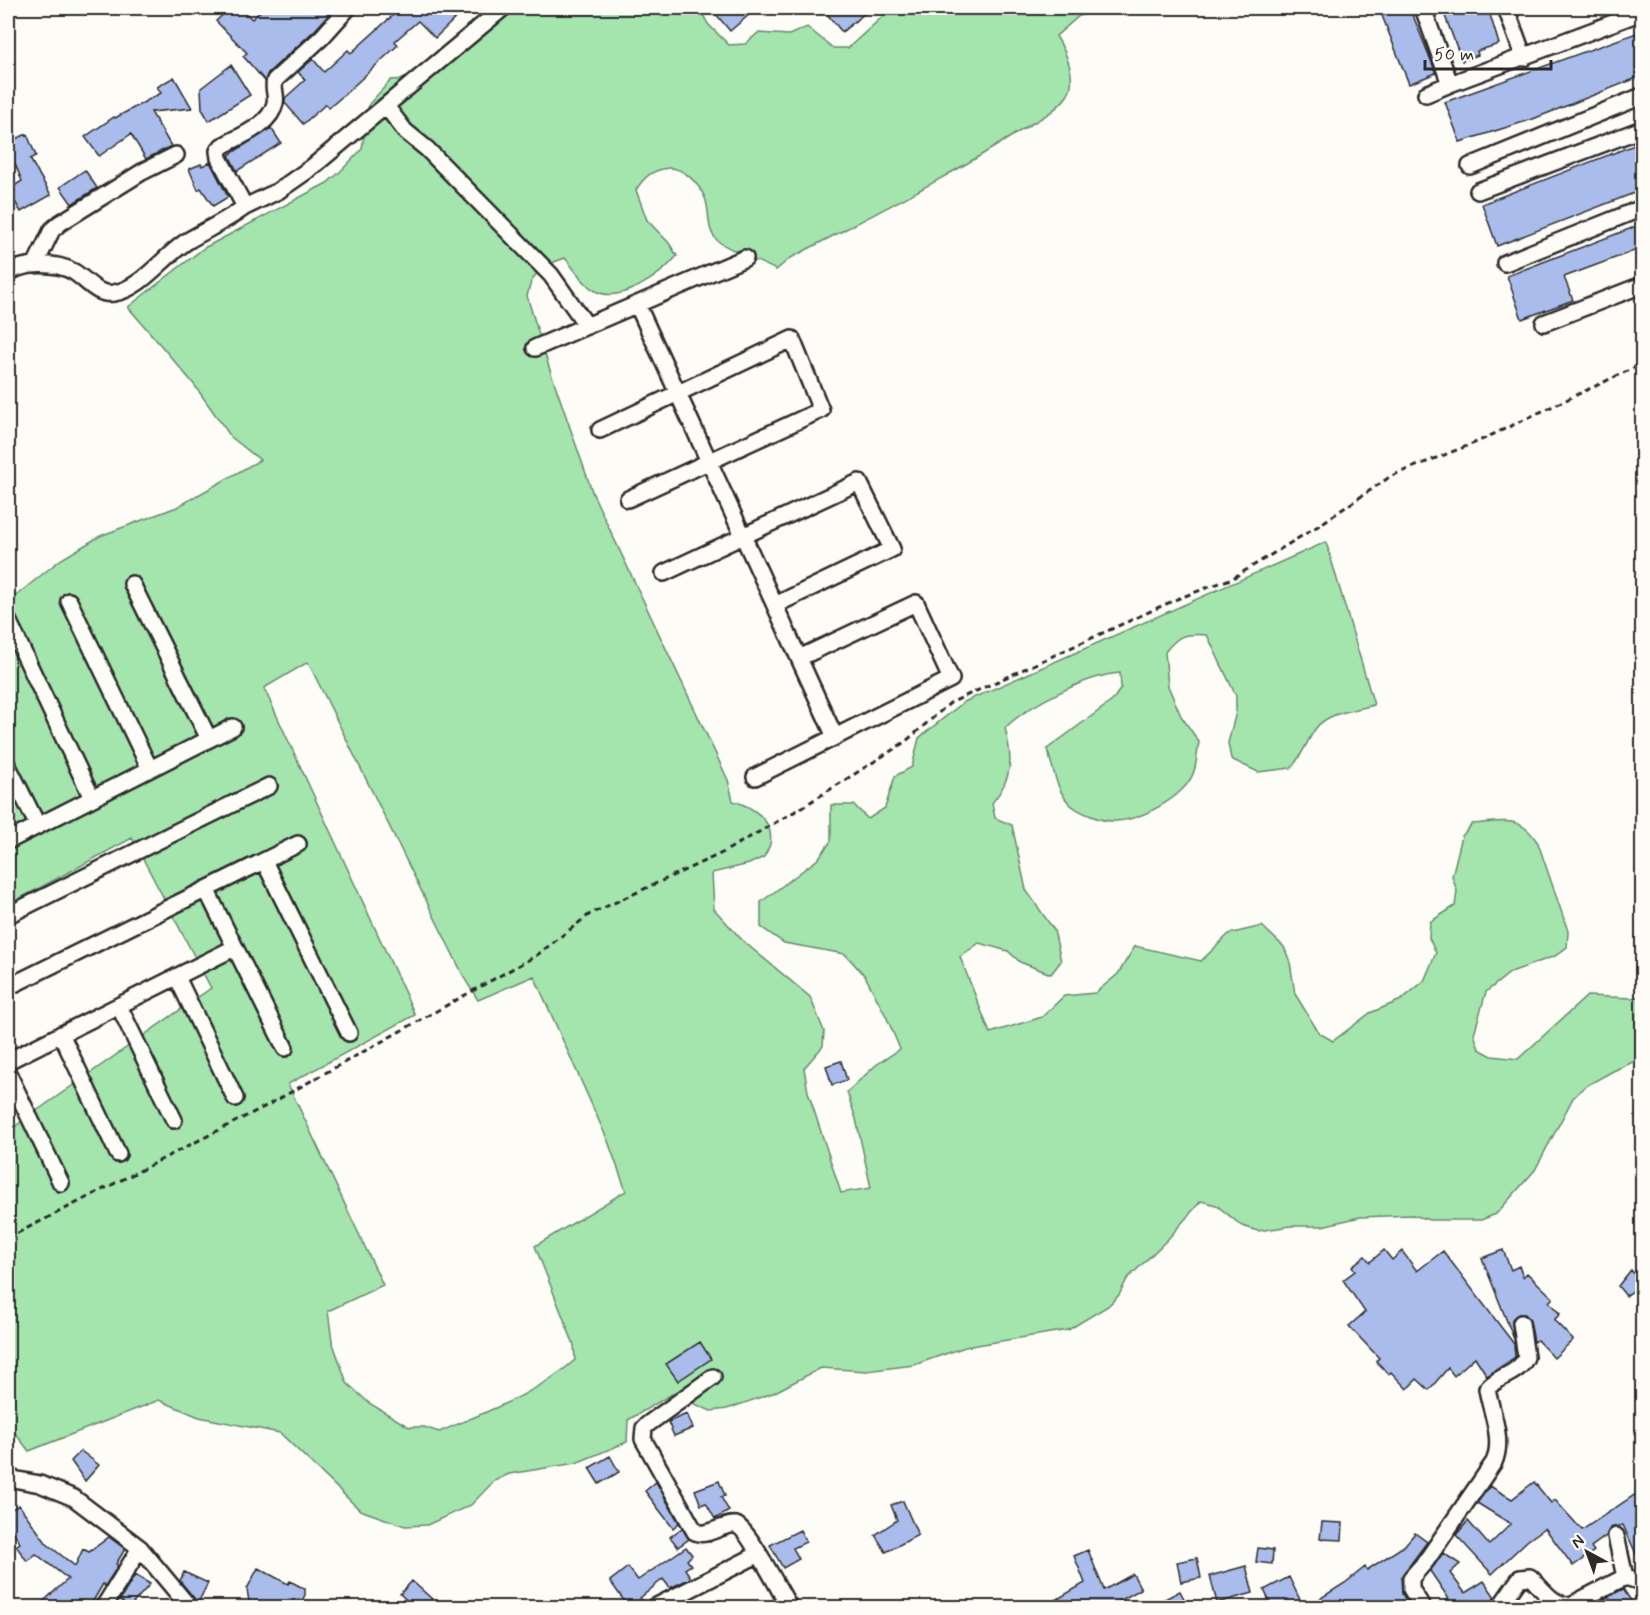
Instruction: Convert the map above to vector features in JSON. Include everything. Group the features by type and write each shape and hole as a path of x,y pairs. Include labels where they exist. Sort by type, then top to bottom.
{"street":[{"path":"245,207 219,158 218,151 222,146 268,118 276,99 273,85 275,80 322,37 348,8"},
{"path":"8,273 35,265 56,266 74,272 104,293 112,294 125,290 188,241 219,225 245,207 278,191 311,168 503,8"},
{"path":"1423,8 1450,84"},
{"path":"1506,8 1524,58"},
{"path":"1426,94 1642,12"},
{"path":"1470,166 1642,96"},
{"path":"386,106 405,131 427,149 551,275 587,326"},
{"path":"1478,191 1642,129"},
{"path":"35,265 52,230 60,223 142,172 176,155"},
{"path":"1505,263 1642,208"},
{"path":"535,348 745,258"},
{"path":"1544,323 1642,285"},
{"path":"637,304 835,736"},
{"path":"600,430 792,339 821,410 628,500"},
{"path":"664,573 859,482 892,549 775,605"},
{"path":"132,584 209,739"},
{"path":"69,601 150,769"},
{"path":"755,777 951,679 916,603 799,658"},
{"path":"8,620 92,798"},
{"path":"8,841 233,727"},
{"path":"8,766 38,826"},
{"path":"8,915 269,786"},
{"path":"8,987 298,844"},
{"path":"264,861 349,1033"},
{"path":"206,889 285,1048"},
{"path":"8,1061 234,948"},
{"path":"177,977 235,1098"},
{"path":"118,1006 174,1120"},
{"path":"61,1034 118,1154"},
{"path":"8,1073 62,1183"},
{"path":"1423,1608 1411,1589 1411,1578 1426,1561 1499,1452 1487,1389 1491,1384 1516,1371 1525,1361 1521,1323"},
{"path":"713,1377 648,1424 644,1428 643,1439 695,1532 703,1533 734,1525 745,1533 790,1608"},
{"path":"8,1479 40,1484 74,1498 140,1548 190,1608"},
{"path":"1616,1536 1625,1576"},
{"path":"104,1608 140,1548"},
{"path":"653,1608 759,1554"},
{"path":"1499,1608 1520,1578 1530,1577 1556,1603 1564,1605 1571,1605 1625,1576 1642,1582"}],"path":[{"path":"8,1238 266,1106 537,955 591,914 722,853 792,813 905,742 951,703 1178,599 1233,578 1318,526 1391,476 1477,442 1642,364"}],"green space":[{"path":"494,8 702,8 701,11 708,24 729,45 745,44 758,33 789,35 807,27 833,48 848,48 892,8 1100,8 1079,16 1056,36 1067,58 1071,74 1070,89 1058,106 966,164 789,259 776,270 718,241 711,231 707,204 699,187 685,173 668,168 657,170 649,175 636,190 647,220 669,243 677,256 661,272 627,291 604,294 586,284 565,258 541,267 531,282 527,296 593,494 728,780 733,801 754,810 769,828 770,844 764,857 749,864 712,873 714,909 743,941 810,997 824,1031 823,1046 804,1068 808,1092 841,1193 871,1188 856,1119 847,1092 876,1065 900,1049 865,976 845,954 784,943 761,927 761,902 818,859 831,841 831,805 854,805 868,819 885,808 895,776 912,767 919,738 964,702 1326,542 1374,705 1343,712 1321,723 1291,768 1258,772 1231,759 1228,743 1236,712 1236,696 1207,635 1183,636 1165,652 1168,686 1181,716 1199,742 1193,774 1180,792 1158,807 1134,817 1112,821 1090,816 1065,799 1058,785 1047,749 1112,701 1121,688 1120,673 1076,685 1028,710 1005,728 1010,759 1009,768 1004,785 992,803 995,818 1012,825 1026,890 1054,930 1061,961 1051,974 1020,962 1008,951 979,943 960,957 990,1033 1042,1017 1064,996 1095,993 1118,974 1135,946 1201,961 1229,934 1262,926 1284,947 1290,962 1295,994 1319,1033 1333,1041 1370,1013 1401,1000 1424,981 1436,953 1429,938 1430,922 1455,906 1457,891 1452,876 1462,836 1472,824 1501,821 1517,823 1531,833 1538,843 1568,931 1567,947 1555,956 1511,972 1486,992 1474,1034 1479,1049 1492,1056 1518,1059 1587,996 1632,998 1642,995 1642,1058 1584,1087 1573,1098 1535,1170 1496,1214 1481,1220 1429,1220 1413,1215 1360,1217 1322,1226 1291,1226 1258,1231 1242,1226 1216,1205 1201,1201 1167,1240 1127,1279 1119,1295 1108,1306 1068,1330 965,1347 914,1365 866,1371 821,1368 773,1393 727,1409 711,1411 672,1394 628,1420 627,1442 576,1463 509,1474 494,1481 471,1505 427,1525 405,1526 360,1510 280,1433 199,1417 159,1400 29,1451 8,1424 8,1133 211,988 132,838 8,905 8,602 60,560 100,536 177,507 260,460 231,437 193,383 128,307 204,248 327,183 362,149 369,104 391,80 435,77 467,25","holes":["308,662 466,981 478,1000 534,976 608,1141 626,1191 535,1246 574,1345 575,1360 544,1383 439,1432 424,1427 409,1427 369,1403 347,1383 332,1341 328,1311 383,1285 288,1084 415,1015 264,688"]}],"building":[{"path":"230,8 240,8 252,19 264,8 335,8 315,30 268,73 265,81 243,56 247,53 216,21"},
{"path":"401,8 466,8 435,38 418,21 395,41 398,45 345,94 329,108 326,104 303,124 285,103 285,98 305,80 298,72 313,59 324,72 348,50 351,53"},
{"path":"722,8 757,8 730,31 715,13"},
{"path":"822,8 871,8 842,32"},
{"path":"1379,8 1410,8 1436,73 1409,84"},
{"path":"1442,8 1488,8 1499,44 1477,51 1478,55 1462,61"},
{"path":"1642,31 1642,76 1533,119 1460,142 1445,102"},
{"path":"231,65 250,95 209,121 202,109 201,88"},
{"path":"174,77 192,108 151,112 171,146 146,159 131,134 99,156 85,137 114,117 161,93 157,87"},
{"path":"271,128 281,143 237,171 229,155"},
{"path":"27,134 36,156 30,159 51,195 21,212 8,190 22,181 8,142"},
{"path":"1642,142 1642,190 1497,246 1482,204"},
{"path":"210,162 228,197 213,206 201,188 198,190 189,169"},
{"path":"85,170 97,188 72,204 60,187"},
{"path":"1642,224 1642,248 1564,277 1573,300 1522,319 1507,276"},
{"path":"841,1061 847,1080 832,1085 826,1066"},
{"path":"1384,1250 1392,1260 1402,1251 1417,1271 1443,1251 1514,1344 1515,1357 1487,1376 1475,1357 1454,1376 1448,1368 1429,1390 1417,1379 1407,1389 1391,1372 1389,1374 1376,1361 1379,1358 1349,1326 1365,1312 1343,1280 1355,1271 1352,1266 1365,1256 1370,1262"},
{"path":"1503,1250 1511,1270 1519,1266 1523,1277 1527,1273 1553,1298 1549,1302 1560,1314 1554,1320 1573,1340 1554,1358 1537,1340 1534,1342 1530,1321 1525,1314 1519,1314 1512,1319 1514,1339 1482,1258"},
{"path":"1631,1270 1642,1284 1626,1296 1618,1286"},
{"path":"700,1342 711,1359 678,1381 666,1364"},
{"path":"687,1414 693,1428 674,1436 668,1422"},
{"path":"81,1451 99,1465 85,1481 71,1461"},
{"path":"610,1456 619,1472 599,1484 589,1468"},
{"path":"719,1481 725,1496 721,1497 729,1511 715,1519 706,1503 701,1505 695,1490"},
{"path":"656,1482 679,1523 673,1528 645,1491"},
{"path":"1534,1482 1551,1503 1555,1500 1582,1530 1642,1490 1642,1567 1623,1525 1610,1528 1606,1536 1591,1547 1594,1551 1573,1566 1545,1528 1527,1541 1492,1574 1456,1535 1468,1521 1489,1545 1511,1524 1477,1503 1490,1486 1512,1499"},
{"path":"903,1501 918,1535 886,1552 875,1535 897,1520 891,1505"},
{"path":"19,1505 47,1544 75,1566 83,1549 89,1552 109,1537 125,1549 116,1564 118,1566 105,1586 103,1584 89,1608 36,1608 68,1579 36,1554 27,1561 16,1546 20,1543 8,1522 8,1511"},
{"path":"1322,1522 1343,1523 1342,1540 1320,1539"},
{"path":"682,1528 689,1539 678,1547 670,1537"},
{"path":"800,1530 806,1542 793,1548 799,1559 783,1568 770,1545"},
{"path":"1415,1533 1427,1542 1401,1577 1402,1594 1411,1608 1305,1608 1345,1583 1365,1567 1367,1570 1404,1546"},
{"path":"686,1547 692,1555 687,1560 691,1565 685,1569 691,1578 670,1588 663,1579 640,1598 645,1603 643,1608 629,1608 610,1581 628,1567 638,1580"},
{"path":"1258,1548 1273,1550 1272,1564 1256,1562"},
{"path":"1088,1550 1104,1590 1133,1574 1141,1589 1107,1608 1042,1608 1085,1583 1074,1556"},
{"path":"1443,1553 1460,1564 1450,1573 1465,1593 1484,1581 1495,1597 1490,1604 1485,1608 1434,1608 1449,1599 1430,1571"},
{"path":"1197,1558 1201,1578 1181,1582 1177,1562"},
{"path":"1246,1566 1253,1593 1217,1603 1210,1576"},
{"path":"258,1568 288,1584 290,1581 305,1589 305,1595 298,1608 250,1608 247,1589"},
{"path":"184,1572 208,1583 198,1603 180,1581"},
{"path":"135,1575 150,1584 129,1608 120,1600"},
{"path":"1289,1577 1304,1608 1273,1608 1264,1590"},
{"path":"412,1581 432,1599 423,1608 415,1608 400,1594"},
{"path":"1623,1589 1632,1602 1625,1608 1611,1608 1604,1599"},
{"path":"1180,1591 1189,1608 1148,1608"}]}
